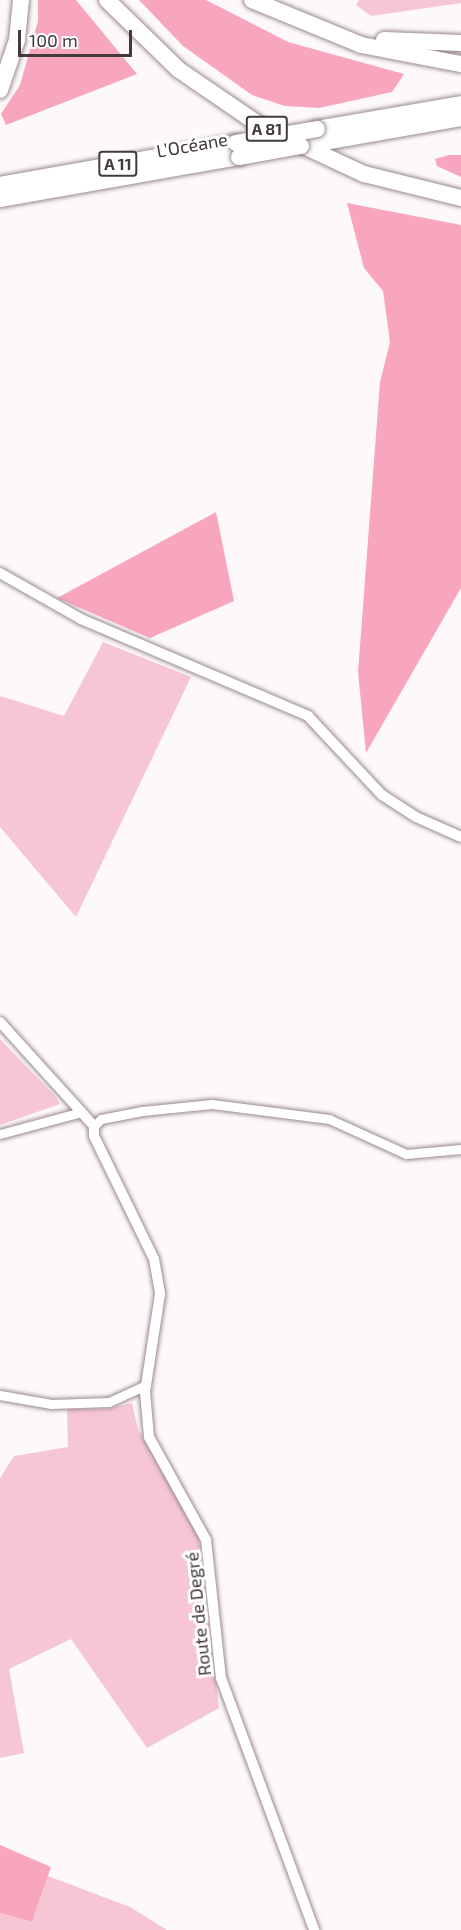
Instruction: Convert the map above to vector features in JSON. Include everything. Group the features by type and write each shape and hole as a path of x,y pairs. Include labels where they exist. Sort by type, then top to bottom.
{"highway":[{"path":"0,90 17,40 21,0"},
{"name":"A 81","path":"107,0 179,70 261,126 364,174 461,198"},
{"path":"252,0 361,45 461,64"},
{"path":"279,13 376,39 461,43"},
{"name":"L’Océane","path":"0,199 238,150 318,136 461,104"},
{"name":"L’Océane","path":"318,136 400,128 461,118"},
{"path":"400,128 421,132 461,126"},
{"name":"L’Océane","path":"0,184 238,150"}],"street":[{"path":"0,573 81,619 308,716 382,795 416,817 461,837"},
{"path":"0,1022 38,1059 78,1113 94,1126 101,1119 142,1111 212,1104 329,1119 399,1153 461,1149"},
{"path":"0,1134 78,1113"},
{"name":"Route de Degré","path":"94,1126 94,1136 154,1259 159,1281 146,1385 149,1437 206,1540 221,1678 314,1930"},
{"path":"0,1395 51,1404 109,1402 146,1385"}],"shaded area":[{"path":"38,0 76,0 137,74 6,125 1,114 20,85 38,21"},
{"path":"139,0 206,0 288,42 404,74 392,92 319,108 285,106 252,95 183,46"},
{"path":"359,0 461,0 461,3 371,16 356,5"},
{"path":"449,155 461,155 461,177 437,166 435,159"},
{"path":"347,203 461,225 461,588 366,753 358,672 380,382 390,342 383,291 364,268"},
{"path":"216,512 234,601 150,638 57,598"},
{"path":"103,642 191,677 76,917 0,827 0,696 64,716"},
{"path":"0,1039 56,1097 60,1104 0,1125"},
{"path":"132,1403 138,1429 198,1535 219,1708 147,1748 71,1639 9,1669 24,1753 0,1758 0,1478 14,1456 68,1447 67,1409 106,1409"},
{"path":"0,1845 51,1867 32,1922 0,1913"},
{"path":"48,1876 130,1907 167,1930 0,1930 0,1913 32,1922"}]}
